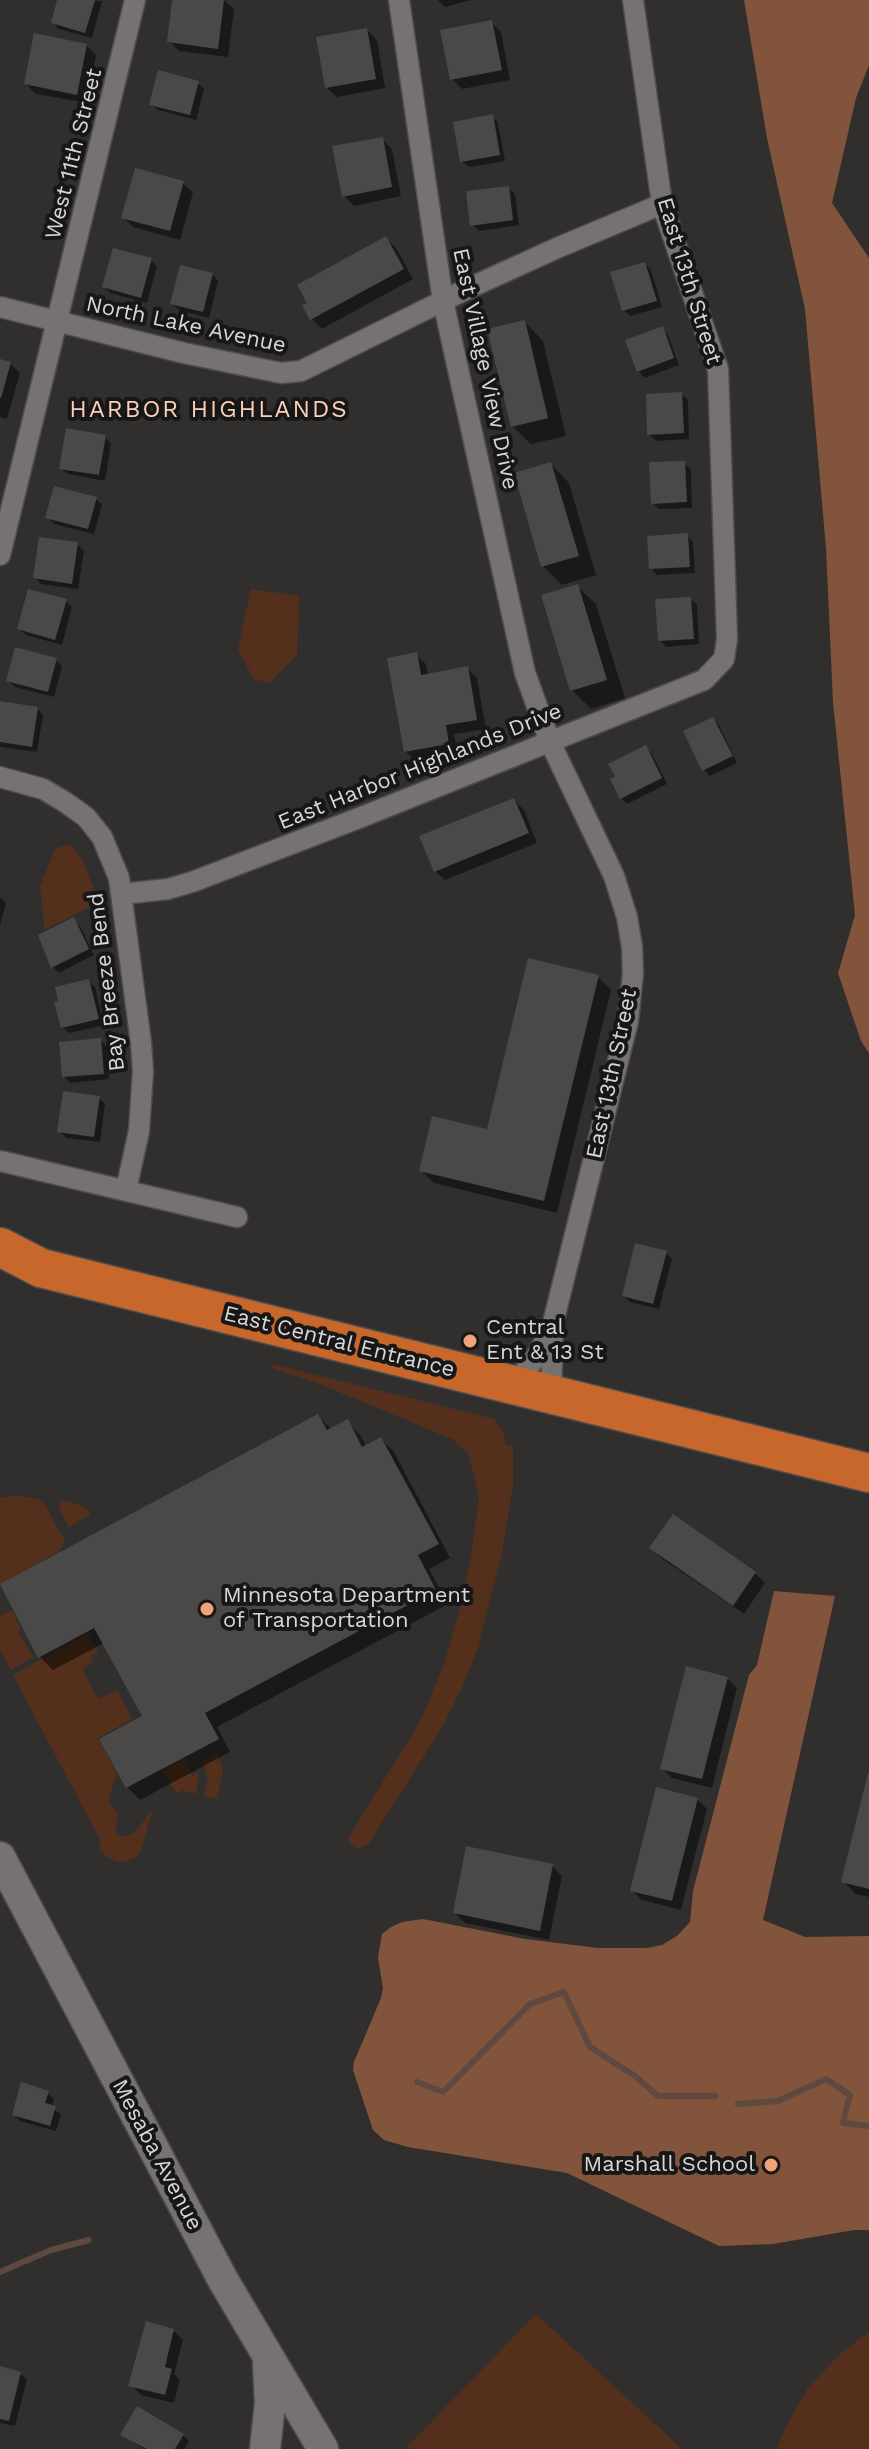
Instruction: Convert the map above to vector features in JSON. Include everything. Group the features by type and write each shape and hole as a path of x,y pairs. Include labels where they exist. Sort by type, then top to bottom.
{"highway":[{"name":"East Central Entrance","path":"0,1247 41,1268 869,1473"},
{"name":"East Central Entrance","path":"0,1273 41,1268"}],"main road":[{"name":"Mesaba Avenue","path":"0,1857 223,2280 316,2446"},
{"path":"265,2449 270,2404 267,2356"}],"street":[{"name":"West 11th Street","path":"0,555 135,0"},
{"name":"East Village View Drive","path":"399,0 443,301 525,673 550,742"},
{"name":"East 13th Street","path":"633,0 662,204 718,369 727,639 724,659"},
{"name":"North Lake Avenue","path":"0,307 184,353 281,373 301,371 557,248 662,204"},
{"name":"East Harbor Highlands Drive","path":"122,894 168,889 192,882 704,680 724,659"},
{"name":"East 13th Street","path":"513,1385 540,1351 553,1323 628,1021 633,973 632,947 620,893 550,742"},
{"name":"Bay Breeze Bend","path":"0,777 43,789 86,817 102,837 119,878 143,1071 139,1131 126,1190"},
{"path":"0,1161 237,1217"},
{"name":"East 13th Street","path":"551,1394 553,1323"}],"shaded area":[{"path":"744,0 869,0 869,65 856,98 832,203 869,258 869,1053 861,1041 838,973 855,915 833,702 826,548 805,309 767,138"},
{"path":"251,589 299,596 297,655 269,683 254,679 238,650"},
{"path":"71,844 84,863 94,891 88,908 45,929 40,886 56,848"},
{"path":"272,1364 494,1419 504,1433 505,1445 513,1446 513,1484 502,1553 478,1647 465,1681 441,1729 369,1843 358,1849 350,1844 349,1837 422,1718 444,1664 460,1609 479,1499 469,1454 452,1439 320,1384 272,1368"},
{"path":"15,1495 40,1500 65,1541 58,1552 0,1584 0,1498"},
{"path":"61,1500 82,1506 90,1512 89,1515 69,1527 59,1508"},
{"path":"774,1591 835,1596 763,1920 805,1937 869,1936 869,2230 773,2244 719,2246 567,2173 408,2147 384,2140 373,2130 353,2070 381,1998 383,1989 378,1957 382,1934 391,1927 423,1919 525,1939 598,1948 647,1948 662,1945 677,1936 690,1922 693,1891 749,1675 757,1665"},
{"path":"12,1610 21,1629 17,1631 33,1657 11,1670 0,1650 0,1616"},
{"path":"88,1634 98,1652 91,1656 94,1662 82,1669 98,1699 117,1690 132,1719 98,1738 117,1774 108,1799 118,1815 115,1831 122,1837 135,1833 153,1808 141,1851 127,1861 118,1862 107,1857 99,1848 101,1841 13,1675"},
{"path":"217,1753 223,1770 217,1799 204,1796 208,1779 202,1761"},
{"path":"184,1759 192,1776 199,1772 196,1794 181,1790 177,1793 162,1771"},
{"path":"536,2314 682,2449 409,2449 407,2447"},
{"path":"869,2332 869,2449 777,2449 788,2422 808,2388 841,2353"}],"building":[{"path":"57,0 95,0 85,33 51,23"},
{"path":"172,0 224,0 218,49 167,42"},
{"path":"492,20 502,70 450,80 440,30"},
{"path":"367,28 376,79 325,88 316,37"},
{"path":"34,33 87,44 77,95 24,84"},
{"path":"158,70 199,81 190,115 149,105"},
{"path":"493,114 500,155 460,162 453,122"},
{"path":"383,137 392,187 342,197 332,146"},
{"path":"135,168 184,181 170,231 121,218"},
{"path":"509,186 513,220 470,226 466,191"},
{"path":"386,236 404,269 310,320 302,305 307,303 297,285"},
{"path":"113,248 152,258 141,298 102,287"},
{"path":"645,262 657,301 622,311 610,272"},
{"path":"180,265 213,273 203,312 170,304"},
{"path":"525,320 548,418 511,427 487,329"},
{"path":"663,326 674,358 637,372 625,340"},
{"path":"0,359 11,362 1,398 0,398"},
{"path":"682,392 684,433 647,435 646,394"},
{"path":"66,428 106,435 99,475 59,469"},
{"path":"685,461 687,502 651,504 649,462"},
{"path":"551,462 579,556 541,567 514,473"},
{"path":"54,486 97,497 88,529 45,518"},
{"path":"688,533 690,567 649,569 647,536"},
{"path":"39,537 78,542 72,584 33,578"},
{"path":"578,584 607,680 570,691 541,595"},
{"path":"28,589 67,599 55,640 17,629"},
{"path":"691,597 694,639 658,641 655,599"},
{"path":"15,647 57,658 48,692 6,681"},
{"path":"417,652 421,675 468,666 477,720 446,725 449,744 404,752 387,658"},
{"path":"0,701 38,707 32,747 0,742"},
{"path":"713,717 733,756 702,771 683,731"},
{"path":"646,745 662,778 620,799 610,779 615,776 608,764"},
{"path":"514,798 529,833 434,872 419,836"},
{"path":"74,917 89,949 51,968 38,935"},
{"path":"528,958 599,975 544,1201 419,1171 432,1116 487,1129"},
{"path":"89,979 99,1019 61,1028 54,1002 58,1001 55,987"},
{"path":"101,1038 104,1074 62,1077 59,1042"},
{"path":"63,1091 100,1096 94,1137 57,1132"},
{"path":"635,1243 667,1251 653,1304 622,1296"},
{"name":"Minnesota Department of Transportation","path":"318,1414 327,1430 348,1419 362,1447 381,1437 439,1544 418,1555 436,1590 205,1713 219,1739 126,1788 99,1739 142,1716 94,1628 38,1658 0,1584"},
{"path":"673,1514 756,1572 733,1606 649,1548"},
{"path":"686,1666 728,1677 702,1779 660,1769"},
{"path":"869,1773 869,1889 841,1882"},
{"path":"656,1787 698,1798 672,1901 630,1891"},
{"path":"466,1846 553,1864 540,1931 453,1913"},
{"path":"21,2082 49,2091 45,2103 56,2106 50,2126 12,2115"},
{"path":"146,2321 174,2329 165,2367 172,2369 165,2395 128,2386"},
{"path":"0,2366 21,2372 9,2421 0,2419"},
{"path":"137,2406 184,2434 175,2449 147,2449 120,2435"}],"waterway":[{"path":"417,2082 443,2092 530,2004 564,1992 590,2047 635,2076 658,2096 715,2096"},
{"path":"738,2104 778,2101 826,2079 850,2095 843,2123 869,2126"},
{"path":"0,2272 51,2250 89,2240"}],"place":[{"name":"Central Ent & 13 St","path":"470,1341"},
{"name":"Minnesota Department of Transportation","path":"207,1609"},
{"name":"Marshall School","path":"771,2165"}],"district":[{"name":"HARBOR HIGHLANDS","path":"209,410"}]}
